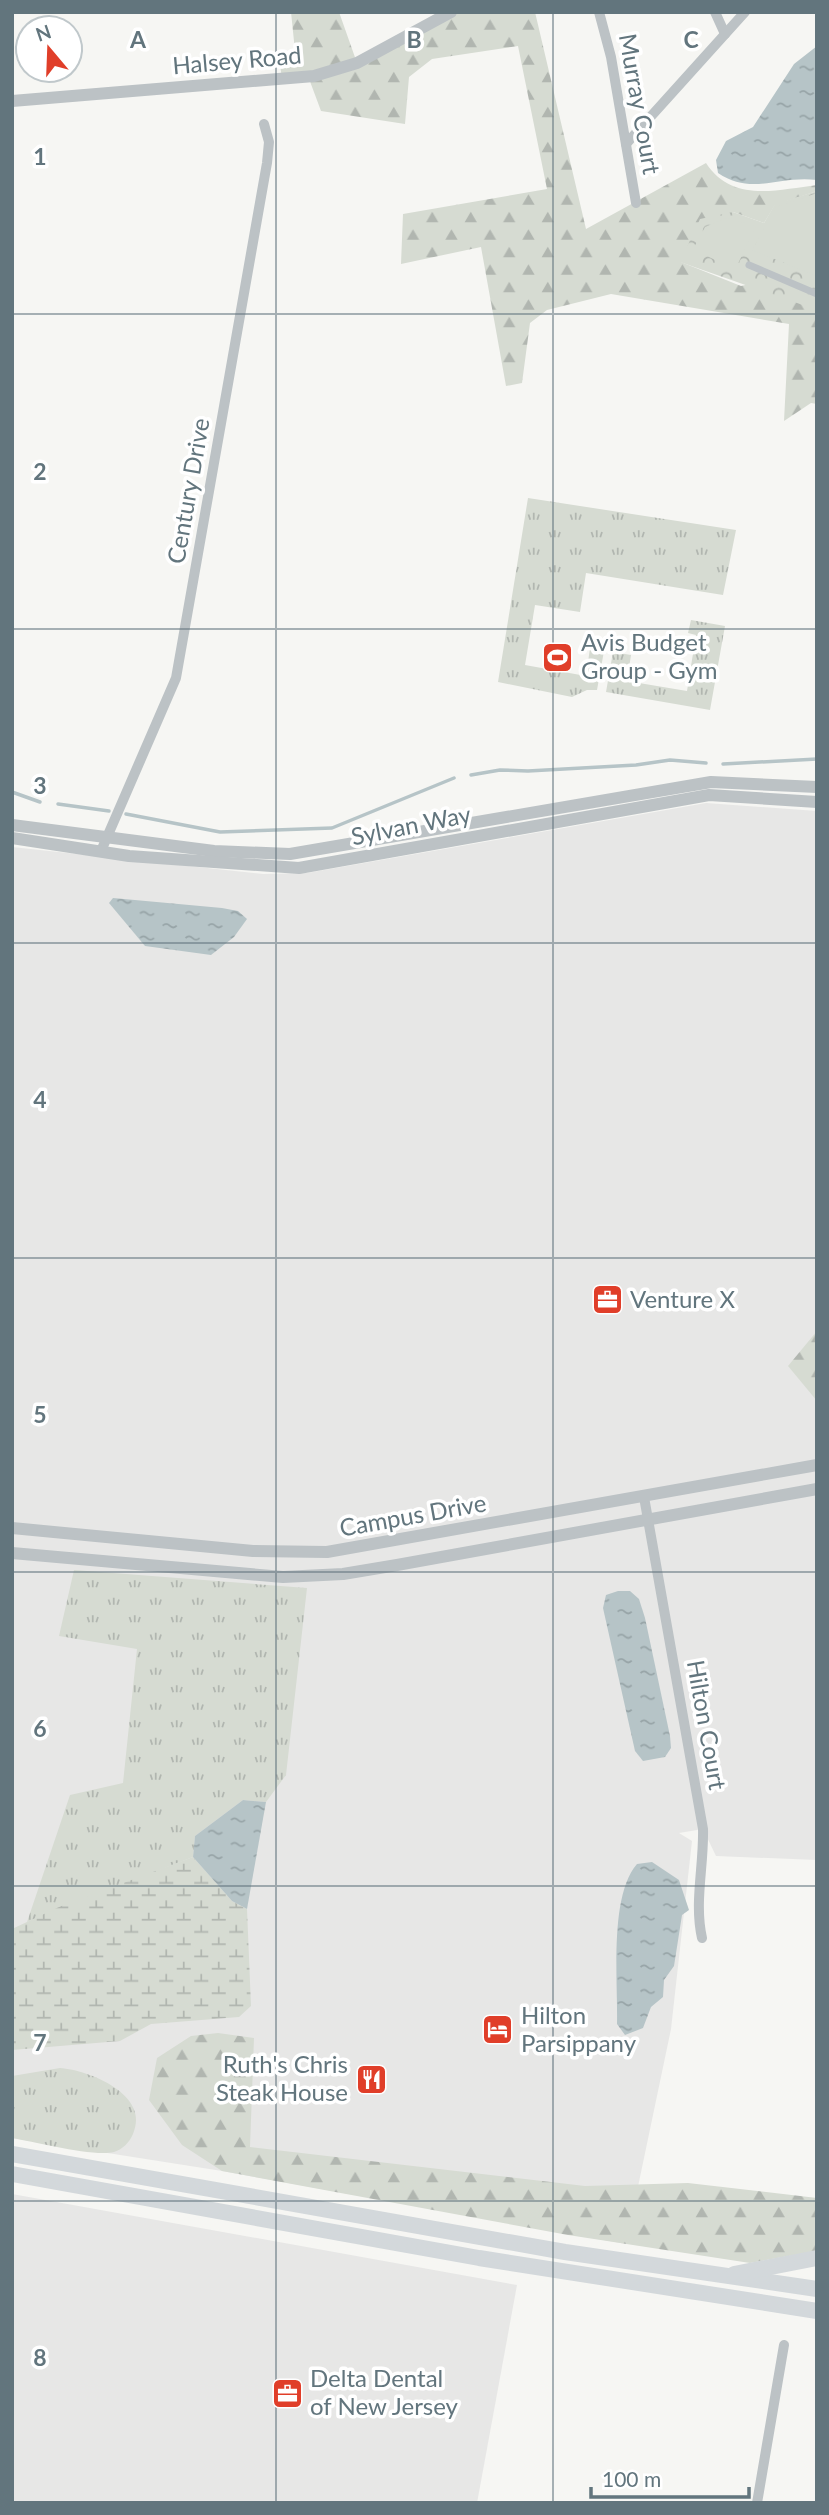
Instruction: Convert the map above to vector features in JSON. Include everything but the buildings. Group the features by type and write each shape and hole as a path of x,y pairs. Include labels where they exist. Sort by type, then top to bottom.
{"highway":[{"path":"12,2154 565,2252 817,2289"},
{"path":"12,2174 479,2258 809,2309 817,2320"},
{"path":"726,2277 817,2258"}],"street":[{"name":"Halsey Road","path":"12,101 314,76 357,63 451,12"},
{"name":"Murray Court","path":"599,12 611,57 636,203"},
{"path":"715,12 726,34"},
{"path":"626,144 745,12"},
{"name":"Century Drive","path":"101,851 169,699 180,662 267,163 269,142 264,124"},
{"path":"749,265 817,294"},
{"name":"Sylvan Way","path":"12,825 214,850 290,854 711,782 817,787"},
{"name":"Sylvan Way","path":"12,838 101,851 234,865 299,868 709,795 817,802"},
{"name":"Campus Drive","path":"12,1528 293,1553 388,1542 817,1465"},
{"name":"Campus Drive","path":"12,1553 283,1577 316,1576 397,1565 817,1489"},
{"name":"Hilton Court","path":"644,1497 703,1829 704,1859 696,1914 702,1938"},
{"path":"757,2503 784,2345"}],"shaded area":[{"path":"706,803 817,811 817,1860 716,1856 703,1829 679,1833 692,1841 671,2029 626,2244 222,2171 12,2138 12,847 263,874 307,873"},
{"path":"12,2194 517,2285 477,2503 12,2503"}],"green space":[{"path":"291,12 339,12 357,63 449,12 535,12 586,229 706,163 717,176 742,189 771,191 817,185 817,191 775,205 764,223 733,212 681,262 741,286 766,280 817,308 817,404 811,403 784,421 789,324 611,294 547,310 530,323 522,383 506,386 481,247 401,264 403,214 547,189 518,46 432,59 409,77 405,124 321,111 308,76 282,78 278,53 295,51"},
{"path":"817,191 817,310 680,262 700,219 733,212 764,223 775,204"},
{"path":"817,193 817,276 752,250 776,207"},
{"path":"726,218 756,226 735,270 693,249 705,227"},
{"path":"528,498 736,530 723,595 586,573 580,612 535,605 525,665 586,676 590,648 604,651 597,690 587,690 572,697 498,682"},
{"path":"691,620 725,626 710,710 606,692 613,652 631,655 627,681 687,691 696,635 688,633"},
{"path":"817,1331 817,1401 788,1366"},
{"path":"74,1570 307,1588 286,1775 266,1802 243,1800 195,1836 193,1857 27,1922 70,1795 123,1783 137,1649 59,1636"},
{"path":"193,1857 232,1901 247,1909 251,2006 239,2017 151,2024 120,2041 12,2050 12,1929 59,1907"},
{"path":"218,2033 254,2038 250,2147 585,2186 688,2183 817,2198 817,2251 750,2263 568,2235 222,2171 182,2145 149,2100 157,2058 191,2036"},
{"path":"60,2068 101,2079 125,2097 133,2108 136,2120 128,2143 114,2152 105,2153 12,2138 12,2076"}],"water":[{"path":"817,46 817,180 754,184 730,180 718,173 716,160 726,141 753,127 794,64"},
{"path":"113,898 222,908 238,911 247,919 234,937 211,955 145,946 109,903"},
{"path":"630,1591 639,1599 645,1618 670,1736 671,1748 665,1757 643,1761 635,1751 603,1608 606,1595"},
{"path":"243,1800 266,1802 247,1909 232,1901 193,1857 195,1836"},
{"path":"652,1862 679,1880 689,1910 682,1915 674,1966 664,1980 663,1997 651,2007 643,2028 625,2035 617,2024 616,1963 622,1896 628,1878 637,1864"}],"waterway":[{"path":"723,764 817,759"},
{"path":"471,775 500,770 636,765 670,760 706,763"},
{"path":"126,814 220,832 332,828 454,778"},
{"path":"12,792 40,802"},
{"path":"58,804 109,811"}],"place":[{"name":"Avis Budget Group - Gym","path":"558,657"},
{"name":"Venture X","path":"607,1300"},
{"name":"Hilton Parsippany","path":"498,2030"},
{"name":"Ruth's Chris Steak House","path":"371,2079"},
{"name":"Delta Dental of New Jersey","path":"287,2393"}]}
